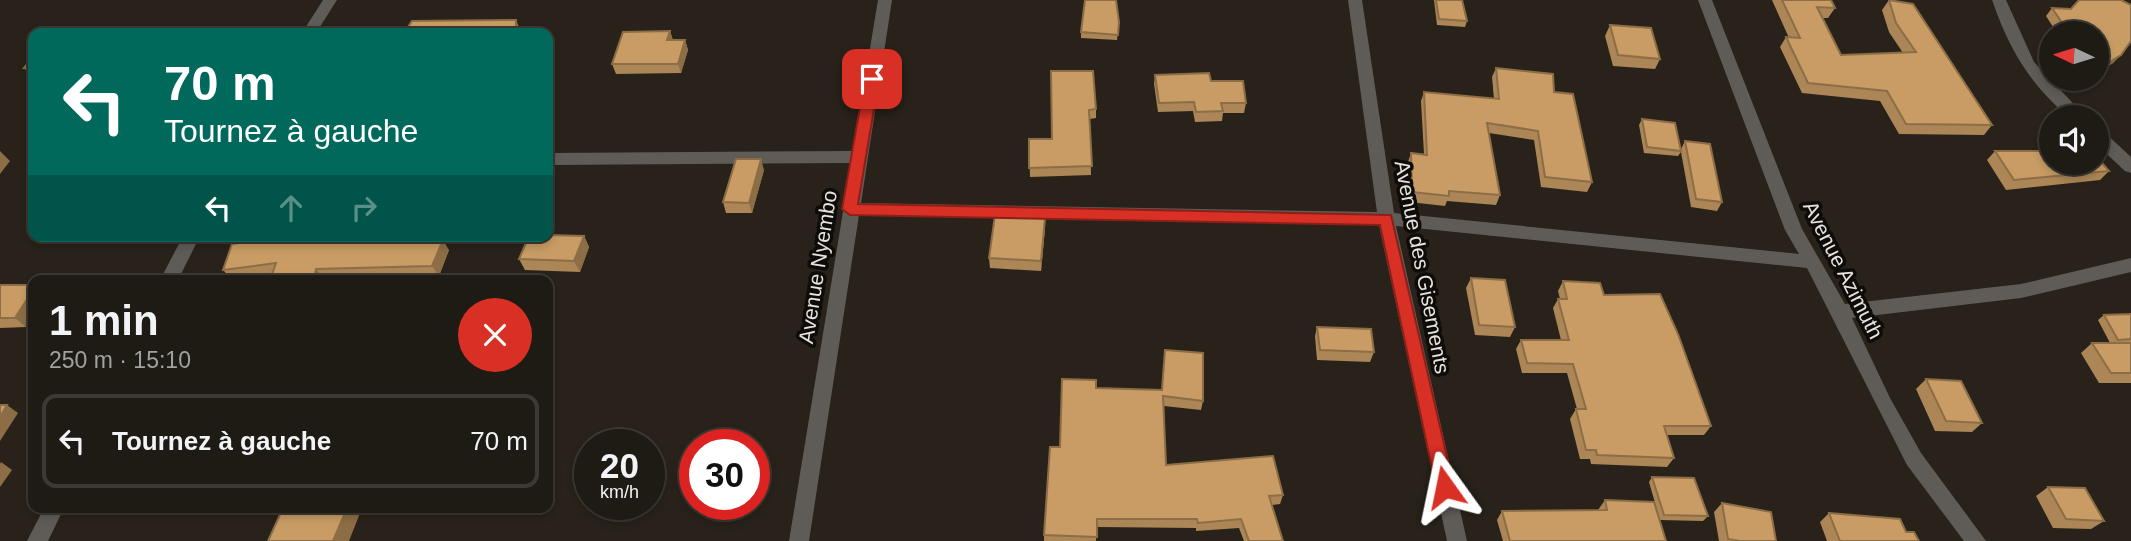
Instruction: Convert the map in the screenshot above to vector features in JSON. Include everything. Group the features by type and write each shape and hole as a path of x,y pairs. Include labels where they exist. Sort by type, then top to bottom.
{"street":[{"path":"312,28 330,0"},
{"name":"Avenue Nyembo","path":"799,541 885,0"},
{"name":"Avenue des Gisements","path":"1355,0 1386,219 1457,541"},
{"name":"Avenue Azimuth","path":"1705,0 1769,171 1810,262 1840,312 1914,459 1976,541"},
{"path":"1999,0 2020,55 2031,73 2065,105"},
{"path":"2109,146 2131,167"},
{"path":"553,159 860,158"},
{"path":"850,209 1386,219 1810,262"},
{"path":"172,275 189,242"},
{"path":"1840,312 2021,291 2131,265"},
{"path":"37,541 51,513"}],"building":[{"path":"1085,0 1116,0 1118,35 1081,32"},
{"path":"1436,0 1462,0 1467,21 1439,19"},
{"path":"1782,0 1831,0 1835,8 1817,7 1841,55 1916,52 1896,23 1889,0 1913,4 1992,125 1906,124 1887,91 1808,83 1786,37 1800,38"},
{"path":"2079,0 2121,0 2131,5 2131,41 2121,55 2109,62 2109,21 2061,21 2052,8 2071,9"},
{"path":"516,20 516,28 407,28 412,21"},
{"path":"1610,25 1651,28 1660,59 1618,55"},
{"path":"670,31 667,40 685,40 678,64 612,64 623,32"},
{"path":"1496,68 1553,74 1554,92 1573,94 1592,182 1545,177 1538,131 1487,123 1500,195 1449,191 1449,196 1412,192 1411,153 1427,155 1424,92 1499,99"},
{"path":"1051,71 1093,71 1096,109 1089,110 1092,166 1029,168 1029,139 1052,139"},
{"path":"1209,73 1211,81 1243,81 1246,103 1221,103 1223,111 1196,112 1194,102 1159,103 1155,75"},
{"path":"1642,119 1675,123 1681,151 1647,147"},
{"path":"1685,141 1710,144 1722,202 1696,199"},
{"path":"1995,151 2039,151 2039,175 2067,175 2014,180"},
{"path":"736,159 761,159 749,203 723,202"},
{"path":"995,215 1045,218 1041,261 989,258"},
{"path":"553,235 584,236 574,261 519,259 526,242 553,242"},
{"path":"442,242 432,266 316,269 315,274 301,275 272,275 276,263 223,270 232,244"},
{"path":"1471,278 1505,280 1515,327 1479,325"},
{"path":"1563,281 1600,283 1604,295 1660,294 1678,334 1711,426 1664,426 1674,458 1597,455 1596,450 1586,450 1576,409 1586,409 1573,364 1527,363 1521,340 1569,340 1558,299 1567,299"},
{"path":"0,285 28,285 28,298 15,318 0,318"},
{"path":"2131,314 2131,339 2118,340 2104,315"},
{"path":"1317,327 1371,329 1374,352 1320,350"},
{"path":"2092,343 2131,343 2131,373 2111,373"},
{"path":"1165,350 1203,353 1203,401 1163,396 1166,465 1273,456 1283,495 1269,496 1283,541 1249,541 1241,519 1198,523 1197,519 1097,519 1097,537 1044,535 1050,447 1060,447 1062,379 1096,380 1096,388 1162,390"},
{"path":"1926,379 1961,381 1982,423 1946,421"},
{"path":"0,405 7,405 0,417"},
{"path":"1652,477 1694,478 1708,516 1664,515"},
{"path":"2048,487 2085,488 2104,521 2066,519"},
{"path":"1605,500 1654,502 1666,541 1510,541 1502,511 1607,510"},
{"path":"1722,503 1771,512 1776,541 1728,539"},
{"path":"281,513 345,513 333,541 268,541"},
{"path":"1829,513 1900,519 1906,532 1914,532 1919,541 1840,541"}],"route":[{"path":"872,79 850,209 1386,219 1445,487"}]}
